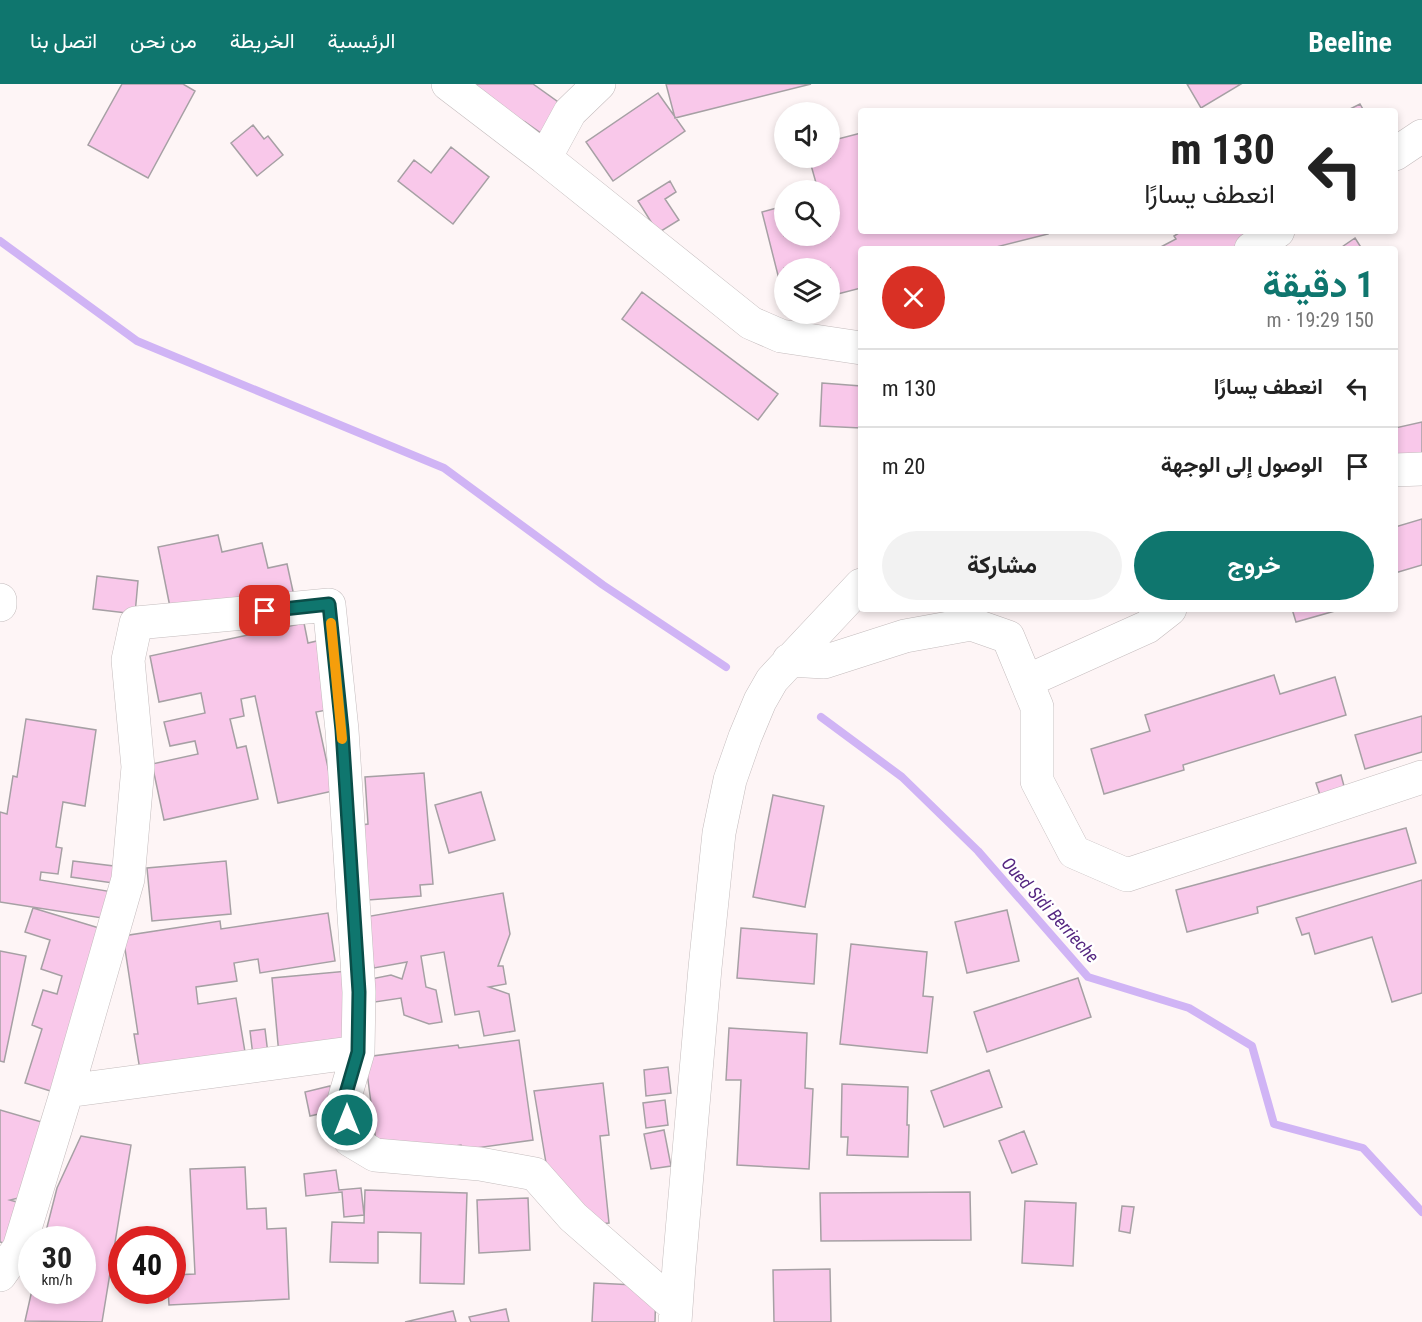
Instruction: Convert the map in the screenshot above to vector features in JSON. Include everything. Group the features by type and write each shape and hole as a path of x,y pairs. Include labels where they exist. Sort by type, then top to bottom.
{"street":[{"path":"448,84 545,158 751,323 781,336 858,348"},
{"path":"545,158 570,112 599,84"},
{"path":"1398,152 1422,135"},
{"path":"1256,246 1274,234"},
{"path":"1398,470 1422,470"},
{"path":"676,1315 705,968 719,833 730,780 760,701 772,680 858,588"},
{"path":"0,600 0,605"},
{"path":"0,1275 19,1248 128,879 138,767 128,660 136,623 329,604 342,730 359,992 358,1052 344,1100 350,1140 375,1155 480,1164 535,1174 573,1217 676,1315"},
{"path":"1027,681 1147,627 1166,612"},
{"path":"789,660 824,662 905,636 971,624 1008,637 1037,707 1037,781 1074,852 1127,875 1420,786"},
{"path":"67,1091 358,1052"}],"building":[{"path":"122,84 183,84 195,91 148,178 88,145"},
{"path":"443,84 533,84 575,114 555,143 525,122"},
{"path":"666,84 811,84 675,118"},
{"path":"1187,84 1241,84 1201,108"},
{"path":"658,93 685,131 613,181 586,142"},
{"path":"253,125 264,139 268,136 283,155 257,176 231,143"},
{"path":"858,134 858,234 1048,234 1000,246 858,246 858,289 840,293 840,258 774,259 762,212 774,209 774,246 840,246 840,180 815,180 812,168 840,168 840,138"},
{"path":"451,147 489,177 453,224 398,181 414,160 431,173"},
{"path":"670,181 676,192 665,199 679,220 658,233 638,201"},
{"path":"1177,234 1259,235 1240,246 1163,246 1176,239 1174,236"},
{"path":"1355,238 1360,246 1343,246"},
{"path":"642,292 778,394 758,420 622,319"},
{"path":"822,383 858,386 858,428 820,426"},
{"path":"1422,422 1422,461 1398,465 1398,427"},
{"path":"1422,519 1422,565 1398,572 1398,526"},
{"path":"218,535 222,552 262,543 268,568 287,564 294,596 173,622 158,547"},
{"path":"97,576 138,581 135,614 93,609"},
{"path":"1293,612 1331,612 1296,622"},
{"path":"304,623 308,643 321,640 332,709 316,712 333,791 278,803 255,696 241,699 244,716 230,719 237,748 246,746 258,799 164,820 152,764 198,754 195,741 170,746 164,722 205,713 201,693 159,702 150,656"},
{"path":"1274,675 1280,694 1335,677 1346,715 1183,765 1184,770 1104,794 1091,749 1150,731 1145,715"},
{"path":"1422,716 1422,752 1365,769 1355,735"},
{"path":"26,719 96,730 85,806 63,802 56,847 62,848 58,874 41,872 40,880 119,893 115,920 0,902 0,812 7,814 13,776 17,777"},
{"path":"424,773 433,884 420,885 421,896 368,900 354,826 368,824 365,777"},
{"path":"1341,775 1347,797 1323,804 1316,783"},
{"path":"481,792 495,840 449,853 435,805"},
{"path":"773,795 824,806 805,907 753,897"},
{"path":"1406,828 1416,863 1257,907 1258,913 1187,932 1176,890"},
{"path":"73,861 122,867 120,884 71,877"},
{"path":"226,861 231,914 152,921 147,868"},
{"path":"1422,880 1422,993 1392,1002 1372,937 1315,954 1309,933 1302,935 1296,918"},
{"path":"503,893 510,934 498,966 503,966 506,984 489,987 509,994 515,1031 484,1036 479,1011 455,1015 444,952 421,956 426,987 436,990 442,1022 429,1024 404,1015 401,998 375,1002 371,979 391,975 402,979 407,962 374,968 365,917"},
{"path":"33,908 109,931 60,1094 25,1083 42,1029 32,1025 43,990 57,994 62,976 41,969 50,940 25,932"},
{"path":"1007,910 1019,961 967,973 955,922"},
{"path":"328,913 335,961 260,973 258,959 234,963 237,981 196,987 198,1004 236,998 246,1058 142,1082 134,1034 138,1034 123,936 220,921 221,929"},
{"path":"741,928 817,934 814,984 737,978"},
{"path":"851,944 927,952 923,996 933,997 927,1053 840,1044"},
{"path":"0,951 26,956 4,1062 0,1061"},
{"path":"348,971 354,1048 279,1055 272,978"},
{"path":"1078,978 1091,1017 987,1052 974,1012"},
{"path":"729,1028 807,1033 805,1088 813,1089 809,1169 737,1165 741,1080 726,1080"},
{"path":"265,1029 268,1054 253,1056 250,1031"},
{"path":"519,1040 533,1140 462,1150 461,1145 378,1157 365,1057"},
{"path":"668,1067 671,1093 646,1096 644,1070"},
{"path":"989,1070 1002,1107 944,1127 931,1091"},
{"path":"603,1083 609,1135 600,1136 609,1223 598,1224 548,1175 534,1091"},
{"path":"842,1084 908,1087 908,1157 847,1155 848,1137 841,1137"},
{"path":"330,1086 336,1110 310,1116 305,1092"},
{"path":"665,1100 668,1125 646,1128 643,1103"},
{"path":"0,1110 52,1125 39,1193 10,1200 27,1205 4,1243 0,1242"},
{"path":"664,1130 671,1166 651,1169 644,1134"},
{"path":"1024,1131 1037,1164 1012,1173 999,1141"},
{"path":"81,1136 131,1145 118,1226 108,1226 108,1285 102,1322 25,1321 29,1304 96,1304 96,1226 47,1226 57,1188"},
{"path":"245,1167 247,1209 266,1208 267,1229 286,1228 289,1299 169,1305 186,1304 186,1274 195,1274 190,1169"},
{"path":"336,1170 339,1190 361,1188 364,1215 344,1217 342,1192 306,1196 304,1174"},
{"path":"365,1190 467,1193 464,1284 420,1283 421,1233 378,1232 378,1263 330,1262 332,1222 364,1223"},
{"path":"970,1192 971,1240 821,1241 820,1193"},
{"path":"528,1198 530,1250 479,1253 477,1200"},
{"path":"1025,1201 1076,1203 1073,1266 1022,1263"},
{"path":"1122,1206 1134,1207 1130,1233 1119,1231"},
{"path":"830,1269 831,1322 774,1322 773,1270"},
{"path":"594,1283 656,1286 655,1322 592,1322"},
{"path":"506,1309 509,1322 471,1322 469,1317"},
{"path":"453,1311 456,1322 405,1322"}],"waterway":[{"path":"0,241 137,341 444,468 603,585 726,667"},
{"name":"Oued Sidi Berrieche","path":"821,717 902,777 978,851 1088,977 1189,1008 1252,1046 1274,1124 1363,1148 1422,1212"}],"slow traffic":[{"path":"331,623 342,739"}],"route":[{"path":"265,611 329,604 342,730 359,992 358,1052 344,1100 347,1120"}]}
